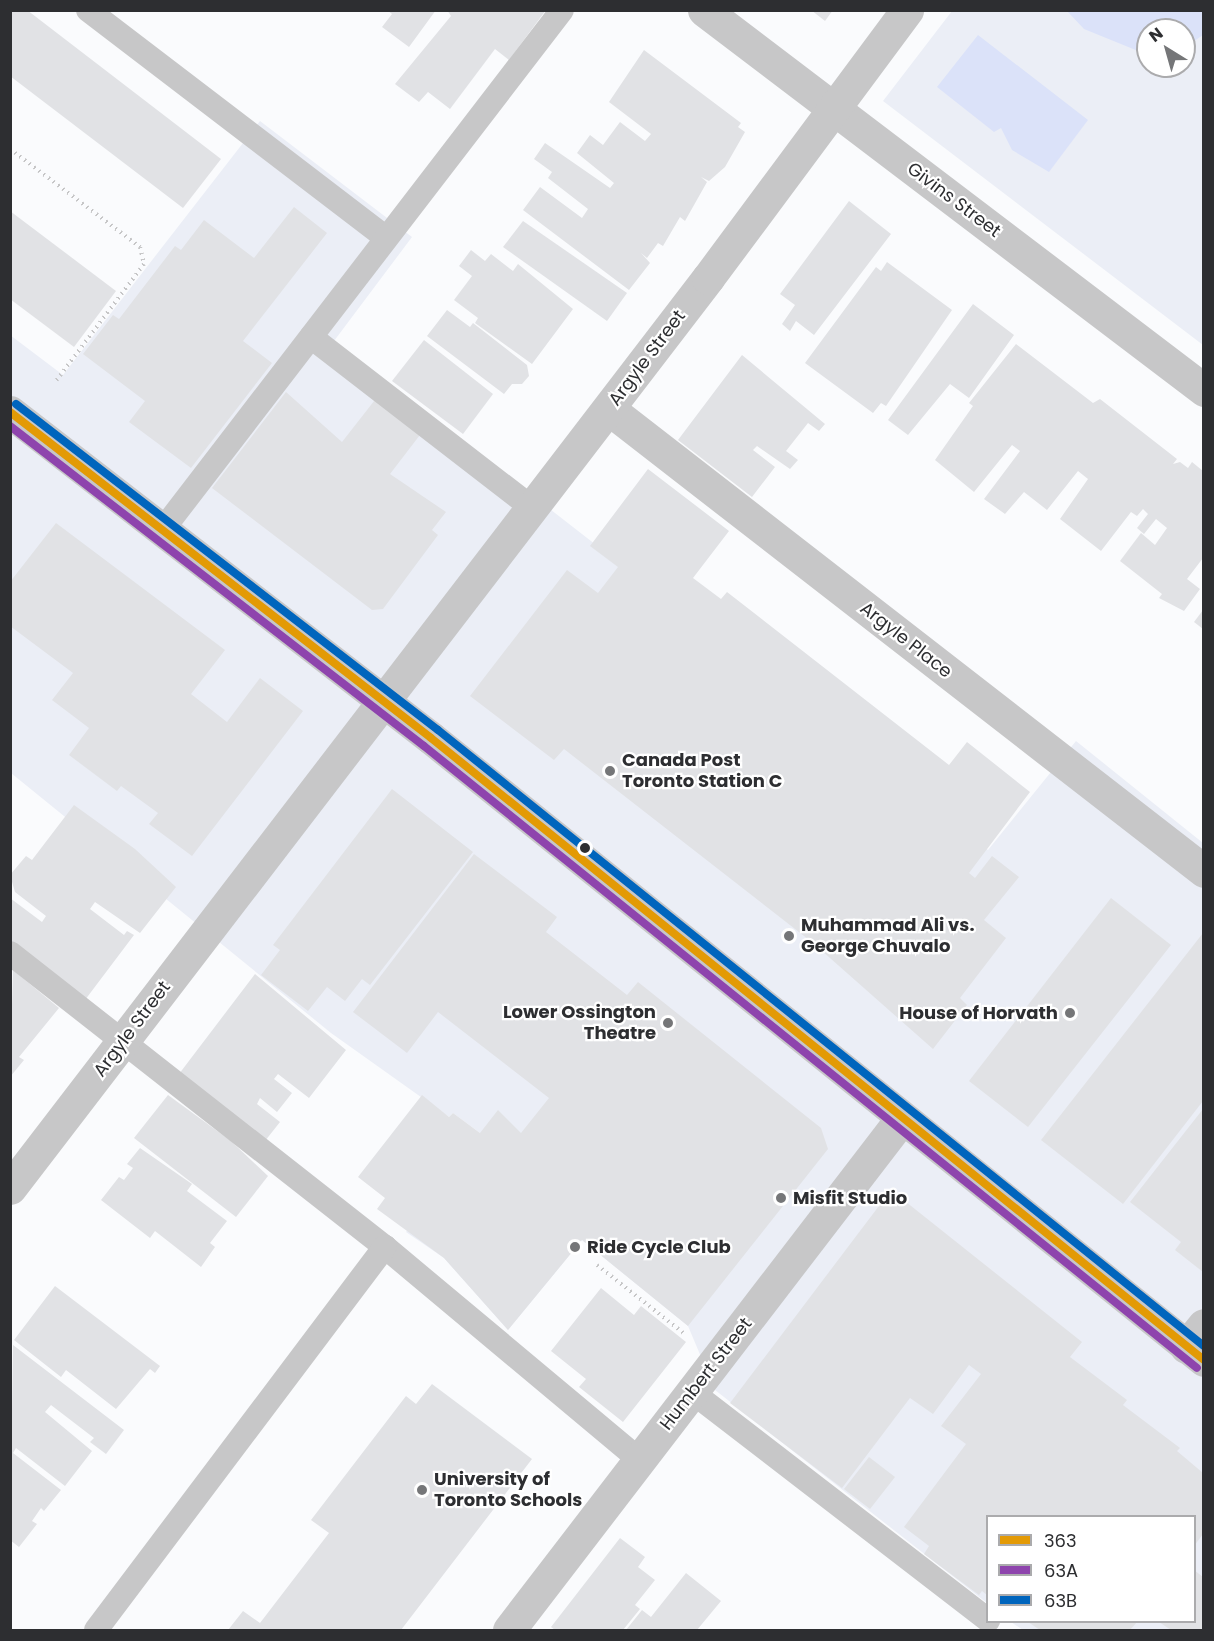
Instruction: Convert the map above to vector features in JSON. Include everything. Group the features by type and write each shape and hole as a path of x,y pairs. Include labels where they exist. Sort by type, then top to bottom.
{"street":[{"name":"Givins Street","path":"704,10 1203,390"},
{"name":"Argyle Street","path":"10,1188 382,700 609,409 907,10"},
{"name":"Argyle Place","path":"609,409 1203,872"},
{"path":"10,412 164,528 382,700 902,1118 1198,1344"},
{"name":"Humbert Street","path":"509,1630 902,1118"}],"lane":[{"path":"88,10 386,238"},
{"path":"164,528 562,10"},
{"path":"310,337 526,516"},
{"path":"10,953 385,1247 640,1460"},
{"path":"96,1630 385,1247"},
{"path":"692,1392 986,1619"}],"path":[{"path":"10,149 141,247 144,264 55,382"},
{"path":"597,1265 717,1360"}],"shaded area":[{"path":"952,11 1203,11 1203,345 883,101"},
{"path":"1067,11 1203,11 1203,35 1196,40 1196,18 1136,18 1136,50 1084,29"},
{"path":"978,35 1088,120 1049,172 1012,150 1001,128 994,132 937,87"},
{"path":"260,121 412,237 334,341 988,850 1076,741 1203,843 1203,1630 1023,1630 1012,1623 1196,1623 1196,1515 986,1515 986,1602 715,1390 688,1326 582,1240 508,1330 444,1258 406,1232 480,1133 453,1113 449,1117 331,1033 11,773 10,335 63,375"}],"building":[{"path":"10,10 27,10 221,159 183,208 10,76"},
{"path":"387,10 436,10 409,47 382,27 392,14"},
{"path":"447,10 546,10 509,60 495,49 450,109 428,92 419,102 395,84 451,16"},
{"path":"811,10 833,10 825,21"},
{"path":"644,50 741,123 738,127 745,132 725,167 709,181 701,177 707,182 685,221 680,217 663,246 658,243 647,258 641,253 650,263 629,290 523,210 540,187 582,218 588,209 548,178 552,172 534,159 545,143 610,188 614,183 577,153 590,135 603,145 620,122 645,141 651,134 609,102"},
{"path":"849,201 891,234 814,335 796,321 790,331 782,324 795,305 780,294"},
{"path":"294,207 327,233 243,341 272,363 191,468 129,422 145,401 83,354 113,315 119,319 175,246 181,250 204,220 254,258"},
{"path":"10,211 116,291 74,347 10,299"},
{"path":"523,221 627,293 607,321 503,247"},
{"path":"471,250 485,261 491,254 513,271 518,264 573,309 532,364 475,323 478,318 454,300 472,276 459,266"},
{"path":"887,262 952,310 886,406 881,403 873,413 805,363 876,267 881,271"},
{"path":"973,304 1014,335 969,398 950,384 908,435 888,420"},
{"path":"447,310 470,327 473,323 527,365 529,376 522,384 512,384 504,394 427,336"},
{"path":"424,340 493,394 463,434 392,381"},
{"path":"1016,344 1093,403 1100,399 1177,459 1173,464 1180,462 1188,468 1192,462 1203,471 1203,558 1187,579 1200,589 1184,611 1159,598 1162,594 1120,561 1141,533 1155,545 1167,528 1156,519 1144,534 1137,528 1148,514 1143,509 1137,516 1131,512 1101,551 1060,519 1088,479 1078,471 1047,510 1024,492 1005,514 984,499 1020,451 1012,445 974,492 935,460 973,406 969,403"},
{"path":"742,355 825,424 819,431 808,423 786,451 798,460 790,469 757,446 753,450 775,467 752,497 678,440"},
{"path":"286,392 342,442 378,396 423,431 390,474 446,512 432,530 438,535 383,609 372,610 212,488"},
{"path":"648,469 729,531 693,578 721,599 727,592 949,765 967,742 1030,792 969,873 975,878 992,856 1019,877 984,920 1006,938 960,998 967,1005 933,1049 813,943 564,749 554,760 470,696 567,570 598,593 618,567 590,546"},
{"path":"56,523 225,650 191,694 227,722 260,678 303,711 192,856 149,824 158,813 121,786 117,791 69,755 89,728 52,700 73,673 10,626 10,582"},
{"path":"1203,610 1203,629 1194,622"},
{"path":"392,789 473,852 370,985 362,979 345,1001 327,987 308,1011 261,975 280,950 273,945"},
{"path":"74,805 135,849 176,887 140,933 95,902 90,909 124,935 127,931 134,935 85,1000 10,945 10,898 42,922 46,916 15,892 10,875 26,856 32,860"},
{"path":"474,854 557,917 546,932 627,995 638,982 821,1128 828,1149 688,1326 582,1240 508,1330 444,1258 377,1209 385,1198 358,1177 422,1095 449,1117 453,1113 480,1133 498,1110 521,1133 549,1098 438,1012 407,1053 353,1012"},
{"name":"House of Horvath","path":"1111,898 1171,945 1028,1127 969,1081"},
{"path":"1203,933 1203,1101 1123,1204 1041,1140"},
{"path":"13,970 59,1008 19,1057 24,1060 10,1077"},
{"path":"255,974 346,1050 309,1098 278,1074 274,1079 292,1093 277,1112 260,1098 257,1104 280,1122 265,1141 179,1074"},
{"path":"168,1095 231,1141 268,1176 236,1217 134,1138"},
{"path":"1203,1109 1203,1272 1175,1250 1181,1242 1130,1202"},
{"path":"140,1148 192,1184 187,1191 227,1221 210,1243 215,1247 201,1267 155,1231 150,1238 101,1200 119,1177 124,1180 133,1168 127,1164"},
{"path":"891,1190 1082,1342 1070,1357 1127,1400 1123,1405 1180,1448 1177,1451 1203,1473 1203,1534 1196,1543 1196,1515 986,1515 986,1594 982,1591 979,1595 924,1554 929,1546 904,1527 966,1444 941,1426 981,1374 969,1365 933,1414 910,1398 842,1488 730,1403"},
{"path":"55,1286 160,1366 155,1373 150,1369 116,1409 66,1370 61,1377 14,1340"},
{"path":"601,1288 634,1315 641,1306 686,1342 623,1422 579,1387 586,1379 551,1351"},
{"path":"13,1345 124,1430 106,1454 90,1442 94,1438 51,1405 45,1412 92,1451 65,1486 16,1448 13,1453 61,1490 44,1511 41,1508 32,1521 37,1524 19,1547 10,1540"},
{"name":"University of Toronto Schools","path":"432,1384 532,1459 401,1630 228,1630 243,1611 260,1623 329,1533 311,1520 406,1396 416,1404"},
{"path":"869,1457 895,1477 870,1509 844,1489"},
{"path":"620,1538 645,1557 638,1567 655,1580 635,1605 640,1609 623,1630 555,1630 551,1627"},
{"path":"1196,1572 1203,1577 1203,1630 1171,1630 1160,1623 1196,1623"},
{"path":"686,1573 721,1601 697,1630 626,1630 642,1610 651,1617"},
{"path":"1030,1623 1136,1623 1130,1630 1040,1630"}],"transit line":[{"name":"63B","path":"16,404 438,730 1204,1346"},
{"name":"363","path":"10,412 431,738 1204,1360"},
{"name":"63A","path":"10,426 424,746 1197,1368"}],"place":[{"name":"Canada Post Toronto Station C","path":"610,771"},
{"name":"Muhammad Ali vs. George Chuvalo","path":"789,936"},
{"name":"House of Horvath","path":"1070,1013"},
{"name":"Lower Ossington Theatre","path":"668,1023"},
{"name":"Misfit Studio","path":"781,1198"},
{"name":"Ride Cycle Club","path":"575,1247"},
{"name":"University of Toronto Schools","path":"422,1490"}]}
